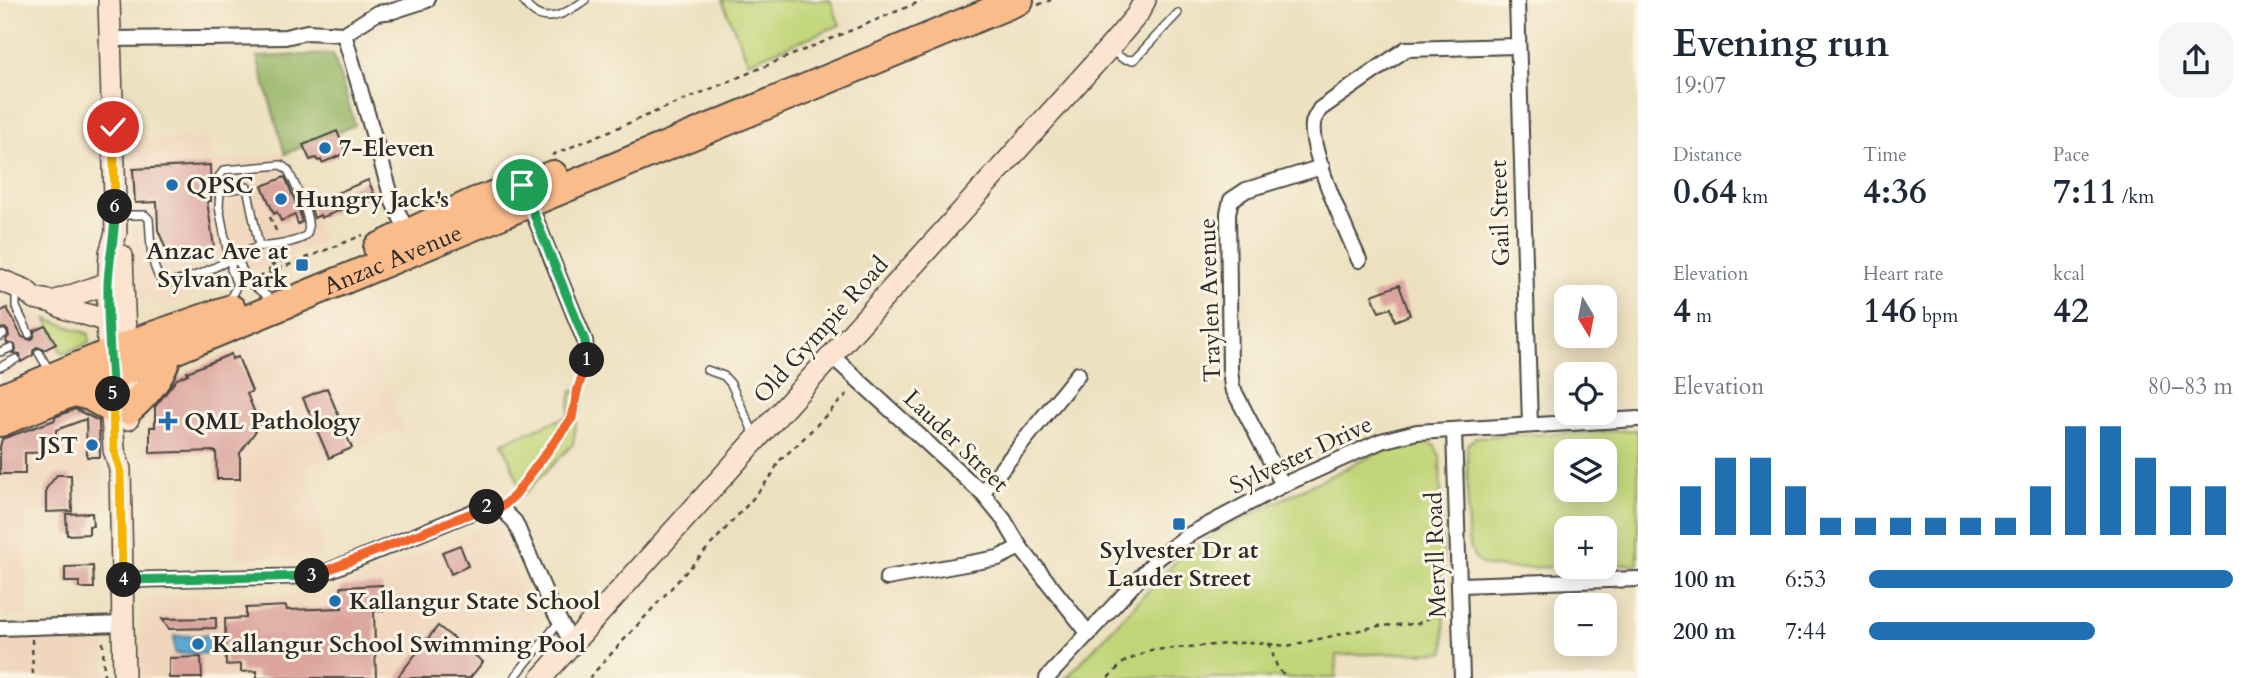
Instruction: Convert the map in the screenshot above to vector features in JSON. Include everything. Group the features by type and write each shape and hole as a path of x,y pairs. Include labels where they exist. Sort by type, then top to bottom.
{"highway":[{"name":"Anzac Avenue","path":"866,52 921,18 972,0"},
{"name":"Anzac Avenue","path":"118,362 167,354 413,241 866,52 1019,0"},
{"name":"Anzac Avenue","path":"0,422 64,384 118,362 223,311 352,261 413,241"},
{"path":"64,384 121,410 141,399 164,367 167,354"},
{"name":"Anzac Avenue","path":"0,399 64,384"}],"street":[{"path":"109,0 116,224 122,248 107,322 118,362"},
{"path":"110,39 285,37 307,32 344,34 377,13 427,0"},
{"name":"Old Gympie Road","path":"541,678 833,356 1108,48 1141,7 1150,10 1159,0"},
{"name":"Gail Street","path":"1517,0 1530,425"},
{"path":"344,34 393,202 413,241"},
{"path":"1359,260 1322,167 1315,142 1313,123 1320,109 1406,49 1518,46"},
{"name":"Traylen Avenue","path":"1283,485 1232,387 1228,214 1231,200 1246,190 1322,167"},
{"path":"525,194 585,341 587,364"},
{"path":"14,296 56,292 116,275"},
{"path":"53,302 116,275"},
{"path":"116,275 121,410 128,450 120,469 124,678"},
{"path":"14,296 53,302 60,308 93,315 107,322"},
{"name":"Lauder Street","path":"833,356 982,493 1088,634"},
{"path":"982,493 1079,374"},
{"name":"Sylvester Drive","path":"1047,678 1157,559 1187,536 1283,485 1381,441 1417,432 1638,419"},
{"name":"Meryll Road","path":"1454,430 1462,678"},
{"path":"122,580 316,576 482,508 501,508 515,522 559,622 572,643"},
{"path":"887,578 998,558 1020,547"},
{"path":"1460,585 1638,579"},
{"path":"0,628 123,624"}],"lane":[{"path":"523,0 527,7 540,15 554,17 568,13 585,0"},
{"path":"1108,48 1123,59 1134,60 1178,13"},
{"path":"116,224 145,215 149,219 151,255 157,276 163,284 175,283 232,258 259,246 288,243 307,234 307,218 288,170 281,164 224,170 215,181 220,191 219,207 227,249 232,258 240,264 247,281 267,296"},
{"path":"220,191 247,187 259,246"},
{"path":"223,311 237,285 231,269 232,258"},
{"path":"14,296 20,326 29,334"},
{"path":"0,352 10,348"},
{"path":"39,353 64,384"},
{"path":"0,367 16,359"},
{"path":"707,370 724,376 731,384 757,440"},
{"path":"514,678 559,622"}],"path":[{"path":"501,508 515,495 572,418 577,392 587,364"},
{"path":"589,678 750,502 772,475 779,461 860,381"},
{"path":"847,393 853,395"},
{"path":"1108,678 1124,663 1151,650 1252,642 1287,646 1378,626 1417,624 1460,602"},
{"path":"33,678 32,639 43,639"},
{"path":"103,642 104,678"},
{"path":"1269,643 1277,667 1286,678"}],"shaded area":[{"path":"129,138 209,139 211,162 285,154 323,243 165,306 151,303 135,289"},
{"path":"350,299 404,428 308,466 326,551 315,556 235,558 234,483 215,482 214,454 140,456 153,407 161,390 175,376"},
{"path":"0,301 47,319 62,354 0,380"},
{"path":"89,407 97,412 100,422 101,510 26,513 28,616 0,617 0,440 55,421 55,417 78,408"},
{"name":"Kallangur State School","path":"492,527 500,534 535,620 533,629 489,678 141,678 140,605 145,598 326,593 481,528"},
{"path":"99,634 105,639 106,678 0,678 0,637"}],"green space":[{"path":"722,0 830,0 840,25 748,62"},
{"path":"333,54 355,125 285,154 257,57"},
{"path":"47,319 89,334 89,343 62,354"},
{"path":"572,391 581,393 573,444 523,495 503,442 568,416"},
{"path":"1638,430 1638,564 1617,565 1617,516 1554,516 1554,567 1500,568 1476,560 1468,541 1467,445 1476,437"},
{"path":"1423,440 1435,446 1440,457 1445,652 1337,655 1336,678 1066,678 1180,557 1227,526 1377,453"}],"water":[{"name":"Kallangur School Swimming Pool","path":"222,635 222,653 175,654 174,636"}],"building":[{"name":"7-Eleven","path":"337,131 346,153 322,163 316,158 310,160 303,145"},
{"path":"210,165 211,201 207,201 214,247 172,264 158,230 157,202 135,203 133,169"},
{"name":"Hungry Jack's","path":"285,177 300,213 302,222 298,224 295,215 281,221 277,212 274,214 262,186"},
{"path":"368,180 375,196 321,218 320,215 314,218 310,204"},
{"path":"1399,285 1410,315 1395,321 1391,308 1379,312 1372,295"},
{"path":"7,308 22,337 31,340 34,331 46,326 56,344 44,350 37,347 33,355 21,362 20,354 13,353 16,350 15,345 7,343 8,331 5,328 0,329 0,312"},
{"path":"231,354 232,359 238,357 252,391 247,394 260,425 240,453 240,479 217,479 216,451 150,453 150,427 155,427 155,407 177,379 188,374 187,372"},
{"path":"327,388 352,448 329,458 303,398"},
{"path":"75,409 99,421 100,457 87,457 86,419 56,430 56,452 25,453 25,474 0,474 2,439 55,420 55,417"},
{"path":"57,475 71,475 72,511 46,512 46,489"},
{"path":"92,513 93,526 89,526 89,534 67,535 66,514"},
{"path":"460,545 468,566 451,574 442,552"},
{"path":"93,566 94,588 79,588 79,582 65,582 65,567"},
{"path":"382,585 383,611 374,611 376,678 257,678 257,671 241,672 241,664 226,665 225,619 246,618 246,608 342,608 341,587"},
{"path":"216,618 216,628 169,629 162,619"},
{"path":"438,626 483,662 470,678 397,678"},
{"path":"201,657 202,678 169,678 169,658"}],"place":[{"name":"7-Eleven","path":"325,148"},
{"name":"QPSC","path":"172,185"},
{"name":"Hungry Jack's","path":"281,199"},
{"name":"Anzac Ave at Sylvan Park","path":"302,265"},
{"name":"QML Pathology","path":"168,421"},
{"name":"JST","path":"92,445"},
{"name":"Sylvester Dr at Lauder Street","path":"1179,524"},
{"name":"Kallangur State School","path":"335,601"},
{"name":"Kallangur School Swimming Pool","path":"198,644"}],"route":[{"path":"113,127 116,233 110,253 107,322 114,410 114,450 120,469 122,580 316,576 482,508 501,508 515,495 572,418 577,392 587,364 585,341 522,185"}]}
